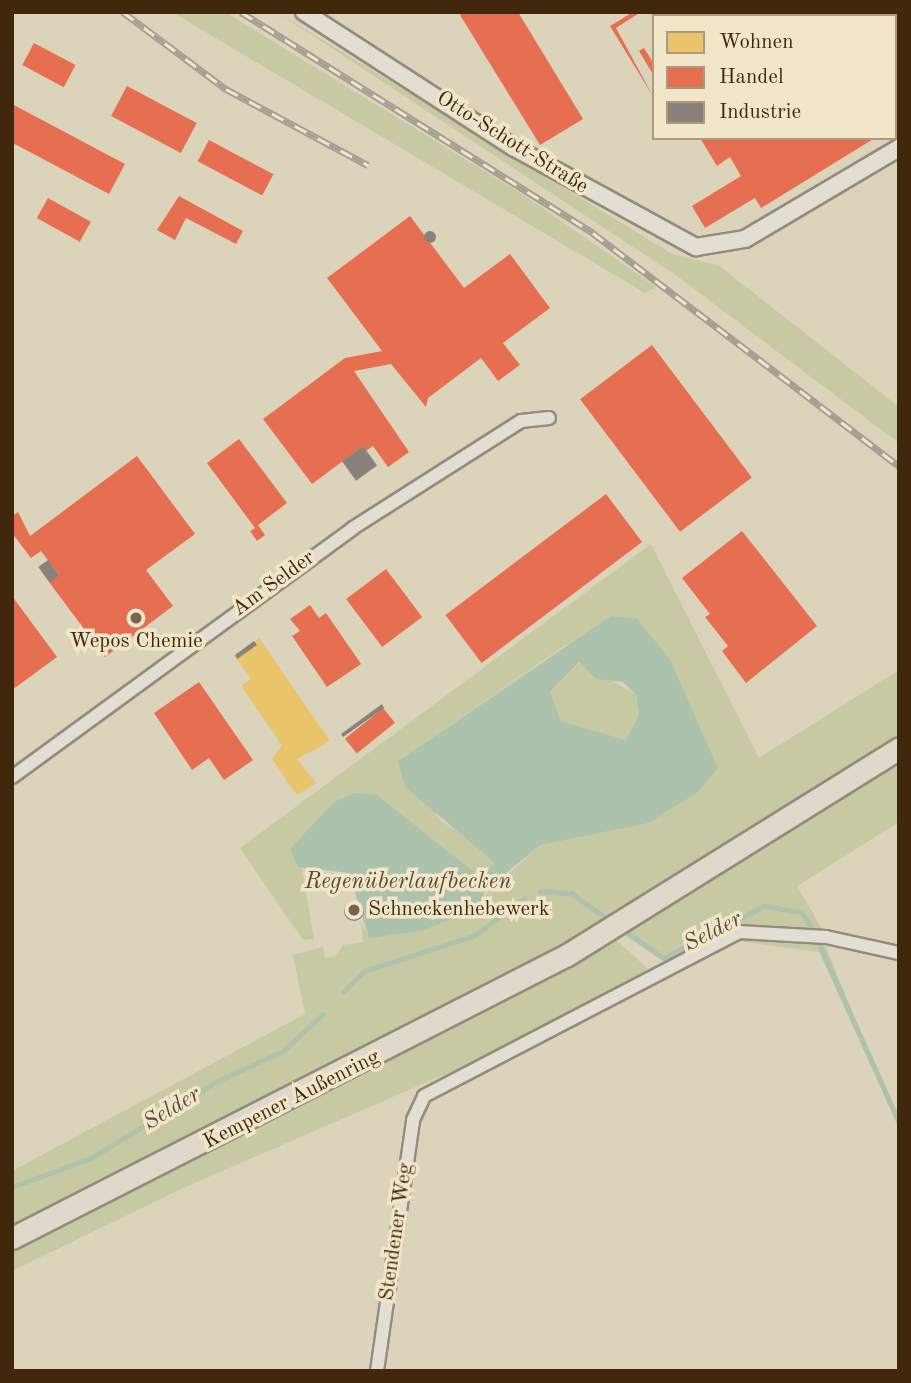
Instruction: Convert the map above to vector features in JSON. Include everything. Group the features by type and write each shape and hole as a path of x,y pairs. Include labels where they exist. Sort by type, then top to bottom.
{"main road":[{"name":"Kempener Außenring","path":"12,1238 567,955 899,748"}],"street":[{"name":"Otto-Schott-Straße","path":"304,12 651,228 696,247 729,245 765,229 899,148"},
{"name":"Am Selder","path":"12,776 353,528 521,421 549,418"},
{"name":"Stendener Weg","path":"377,1371 413,1120 424,1096 739,932 815,936 899,953"}],"shaded area":[{"path":"172,12 225,12 525,196 656,287 645,293"},
{"path":"277,12 672,254 718,265 899,407 899,443 677,276"},
{"path":"651,544 759,758 899,670 899,737 563,946 12,1227 12,1171 305,1014 293,955 323,947 325,958 335,957 343,945 363,942 361,923 370,938 485,895 541,845 649,823 697,793 718,768 671,661 566,645 398,761 441,821 484,848 496,863 479,877 428,835 312,830 290,849 302,868 314,939 303,940 240,848"},
{"path":"580,662 636,695 639,714 626,740 561,721 550,692"},
{"path":"899,757 899,822 797,886 825,934 754,927 666,963 621,933"},
{"path":"744,935 824,942 899,1128 819,952 744,942"},
{"path":"613,937 648,969 638,981 503,1049 183,1188 12,1271 12,1245 292,1110"}],"water":[{"name":"Regenüberlaufbecken","path":"611,616 637,619 671,661 718,768 697,793 649,823 541,845 487,888 476,909 421,931 369,938 349,873 298,867 290,849 334,802 355,793 377,795 479,876 495,863 405,787 398,761","holes":["579,662 596,679 623,682 636,695 639,714 626,740 561,721 550,692"]}],"building: Wohnen":[{"path":"259,638 330,741 297,759 316,783 297,795 272,759 282,745 241,686 251,679 237,659"}],"building: Handel":[{"path":"465,12 518,12 583,119 540,145 460,15"},
{"path":"633,12 641,12 616,28 652,95 610,26"},
{"path":"687,12 758,12 758,14"},
{"path":"34,43 75,65 64,87 22,65"},
{"path":"644,48 652,61 652,73 639,51"},
{"path":"127,86 197,123 181,153 111,116"},
{"path":"12,104 125,164 109,194 12,143"},
{"path":"209,140 273,174 262,195 198,161"},
{"path":"701,140 872,140 761,208 755,198 705,228 692,206 741,176 730,157 717,166"},
{"path":"179,196 243,231 236,244 186,218 175,240 157,230"},
{"path":"48,198 91,222 80,242 37,218"},
{"path":"410,216 464,288 510,254 550,308 503,343 520,365 498,381 481,358 428,398 426,407 391,364 354,371 409,452 388,467 373,446 366,451 363,446 312,484 263,419 345,358 382,351 327,278"},
{"path":"652,345 752,478 680,532 580,399"},
{"path":"239,439 287,503 258,525 265,535 257,541 250,531 255,528 207,463"},
{"path":"137,456 195,534 146,570 173,606 105,657 49,582 59,575 41,551 31,558 12,533 12,516 18,512 30,536"},
{"path":"606,494 642,542 482,663 445,615"},
{"path":"742,531 817,626 746,683 722,651 728,646 705,617 710,614 682,578"},
{"path":"386,569 422,617 382,647 346,599"},
{"path":"12,596 57,657 12,690"},
{"path":"310,605 319,618 326,613 361,664 327,687 292,636 300,631 290,619"},
{"path":"199,682 253,760 224,780 209,758 192,770 154,713"},
{"path":"383,708 395,723 357,754 345,739"}],"building: Industrie":[{"path":"430,231 436,237 430,243 424,237"},
{"path":"363,446 377,465 356,481 342,461"},
{"path":"48,560 59,575 49,582 38,567"},
{"path":"254,641 257,645 237,659 235,655"},
{"path":"382,704 384,708 343,737 341,734"},
{"name":"Schneckenhebewerk","path":"350,901 358,901 364,911 358,921 350,921 344,915 344,907"}],"waterway":[{"name":"Selder","path":"540,891 571,893 611,921"},
{"name":"Selder","path":"343,992 365,971 475,935 524,899"},
{"name":"Selder","path":"621,928 664,958 764,906 801,912 812,928"},
{"name":"Selder","path":"819,943 899,1122"},
{"name":"Selder","path":"12,1187 91,1158 220,1080 283,1051 323,1014"}],"railway":[{"path":"123,12 226,89 368,165"},
{"path":"241,12 593,233 899,466"}],"place":[{"name":"Wepos Chemie","path":"136,618"},
{"name":"Schneckenhebewerk","path":"354,910"}]}
